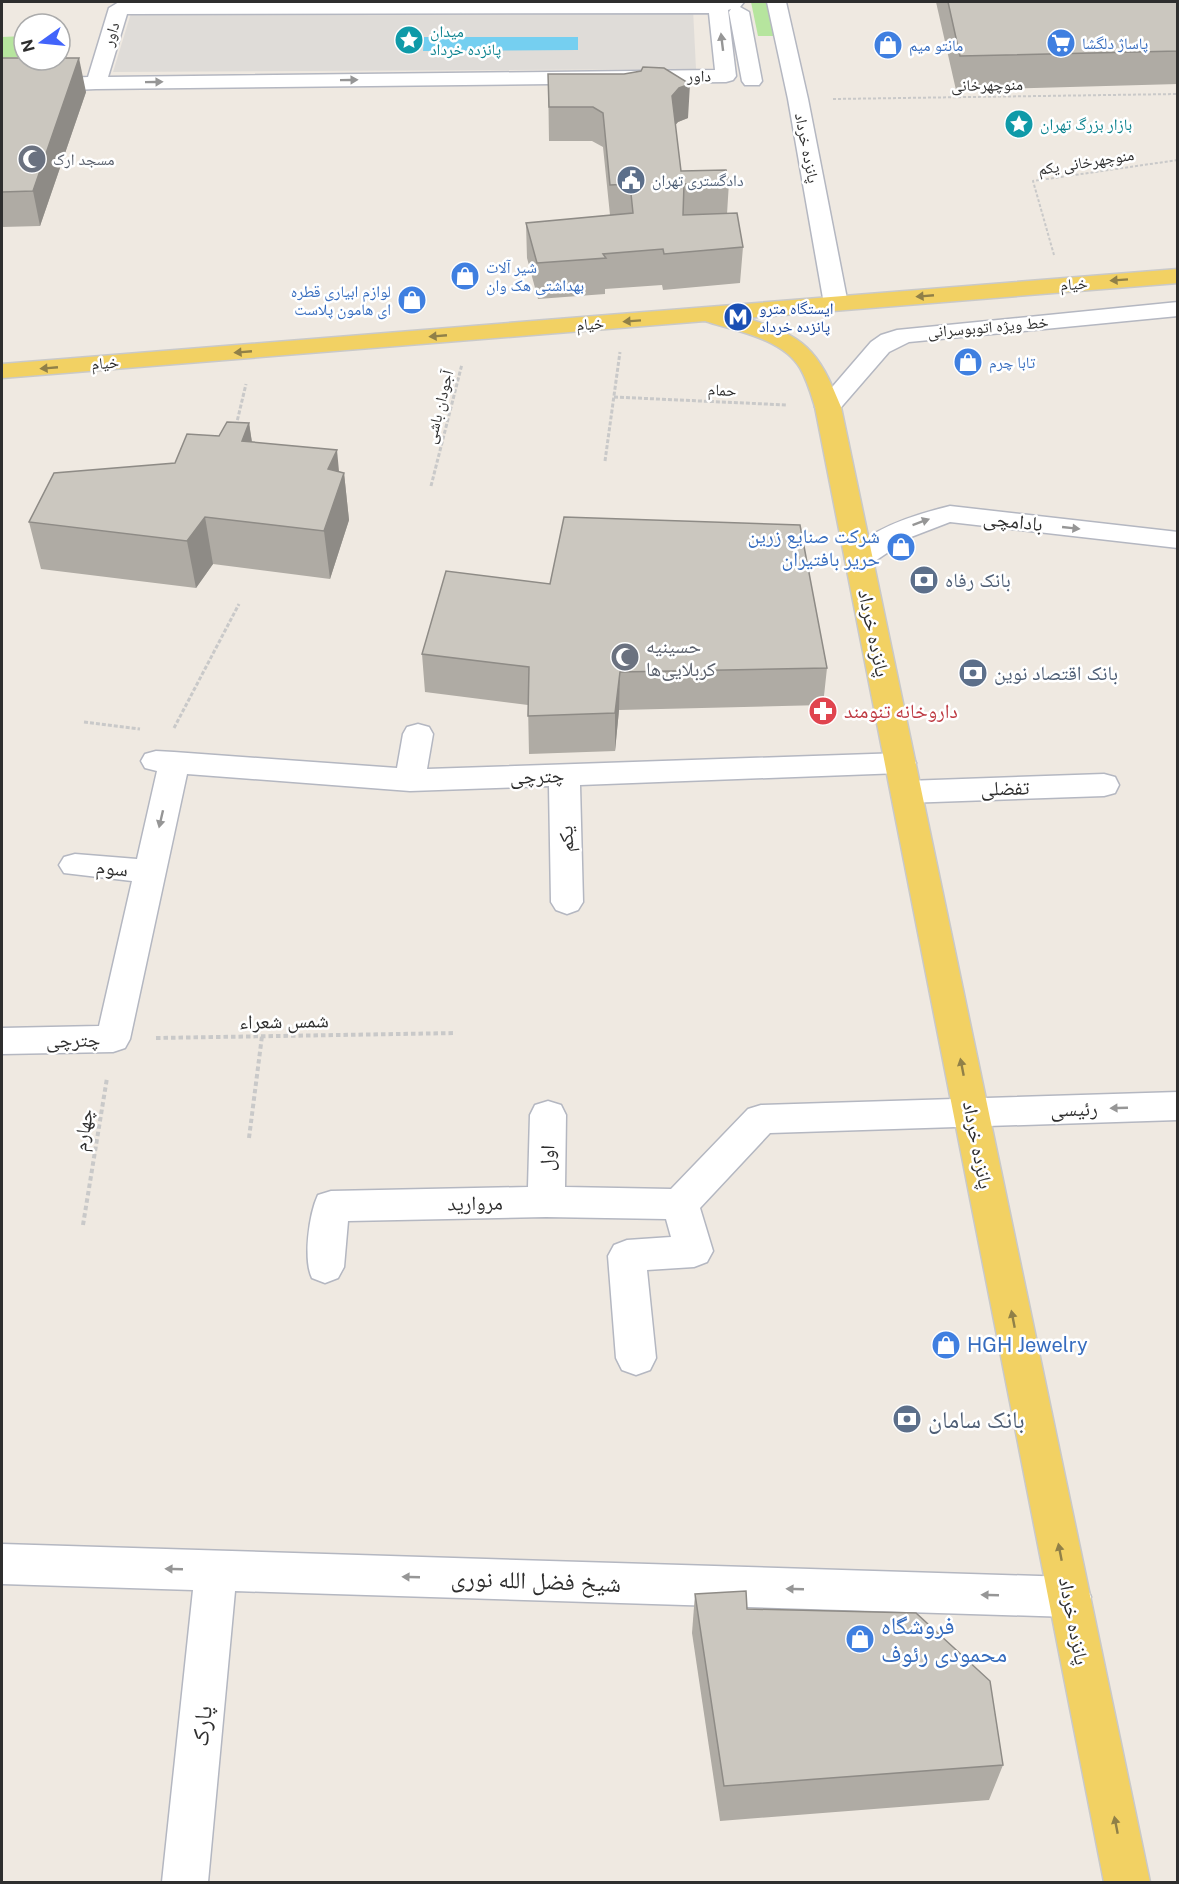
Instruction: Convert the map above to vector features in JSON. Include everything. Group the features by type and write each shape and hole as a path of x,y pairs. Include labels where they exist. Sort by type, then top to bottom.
{"main road":[{"name":"خیام","path":"2,371 1178,276"},
{"name":"پانزده خرداد","path":"706,314 777,339 795,349 808,361 828,407 1127,1882"}],"street":[{"name":"پانزده خرداد","path":"776,2 798,99 836,304"},
{"name":"داور","path":"2,87 96,83 726,76 730,3 119,8 96,83"},
{"path":"730,3 752,81"},
{"name":"خط ویژه اتوبوسرانی","path":"828,407 880,347 890,340 906,335 1178,309"},
{"name":"بادامچی","path":"859,559 888,536 923,520 950,514 1178,540"},
{"path":"410,780 418,734"},
{"name":"چترچی","path":"2,1041 113,1039 148,871 167,752 410,780 564,775 904,777"},
{"name":"یکم","path":"564,775 567,902"},
{"name":"تفضلی","path":"904,777 1104,785"},
{"name":"سوم","path":"75,865 148,871"},
{"name":"رئیسی","path":"971,1112 1178,1106"},
{"path":"636,1358 627,1256 694,1251 680,1204 761,1119 971,1112"},
{"name":"اول","path":"546,1202 548,1115"},
{"name":"مروارید","path":"325,1267 331,1206 546,1202 680,1204"},
{"name":"شیخ فضل الله نوری","path":"2,1564 1070,1597"},
{"name":"پارک","path":"185,1882 216,1570"}],"path":[{"name":"منوچهرخانی","path":"798,99 1178,94"},
{"name":"منوچهرخانی یکم","path":"1063,285 1033,181 1178,160"},
{"name":"آجودان باشی","path":"431,486 470,334"},
{"path":"235,430 254,351"},
{"path":"605,461 617,379"},
{"name":"حمام","path":"614,397 828,407"},
{"path":"84,722 167,752 239,604"},
{"name":"شمس شعراء","path":"113,1039 456,1033"},
{"path":"249,1138 262,1036"},
{"name":"چهارم","path":"83,1225 113,1039"}],"green space":[{"path":"751,2 767,2 774,36 758,36"},
{"path":"2,37 12,37 12,58 2,58"}],"shaded area":[{"name":"میدان پانزده خرداد","path":"693,9 696,69 113,72 132,10"}],"water":[{"path":"424,37 578,37 578,50 423,51"}],"building":[{"path":"948,2 1178,2 1178,51 960,56"},
{"path":"2,58 12,58 12,72 72,72 72,58 79,58 33,191 2,192"},
{"path":"643,67 664,68 690,84 679,88 672,96 681,171 726,170 729,182 684,184 683,215 737,213 743,247 664,254 663,249 603,254 606,258 537,263 526,223 633,213 630,184 610,185 603,113 593,107 549,107 548,74 624,74 641,71"},
{"path":"227,422 249,423 242,441 337,450 328,469 344,473 324,531 205,517 187,541 29,522 54,473 175,463 187,434 219,436"},
{"name":"حسینیه کربلایی‌ها","path":"564,517 800,525 827,668 620,672 615,713 528,716 529,667 422,654 446,571 550,584"},
{"path":"746,1591 747,1609 916,1613 990,1681 1003,1765 724,1786 695,1594"}],"place":[{"name":"میدان پانزده خرداد","path":"409,40"},
{"name":"پاساژ دلگشا","path":"1061,43"},
{"name":"مانتو میم","path":"888,45"},
{"name":"بازار بزرگ تهران","path":"1019,124"},
{"name":"مسجد ارک","path":"32,159"},
{"name":"دادگستری تهران","path":"631,180"},
{"name":"شیر آلات بهداشتی هک وان","path":"465,276"},
{"name":"لوازم ابیاری قطره ای هامون پلاست","path":"412,300"},
{"name":"ایستگاه مترو پانزده خرداد","path":"738,317"},
{"name":"تابا چرم","path":"968,362"},
{"name":"شرکت صنایع زرین حریر بافتیران","path":"901,547"},
{"name":"بانک رفاه","path":"924,580"},
{"name":"حسینیه کربلایی‌ها","path":"625,657"},
{"name":"بانک اقتصاد نوین","path":"973,673"},
{"name":"داروخانه تنومند","path":"823,711"},
{"name":"HGH Jewelry","path":"946,1345"},
{"name":"بانک سامان","path":"907,1419"},
{"name":"فروشگاه محمودی رئوف","path":"860,1639"}]}
